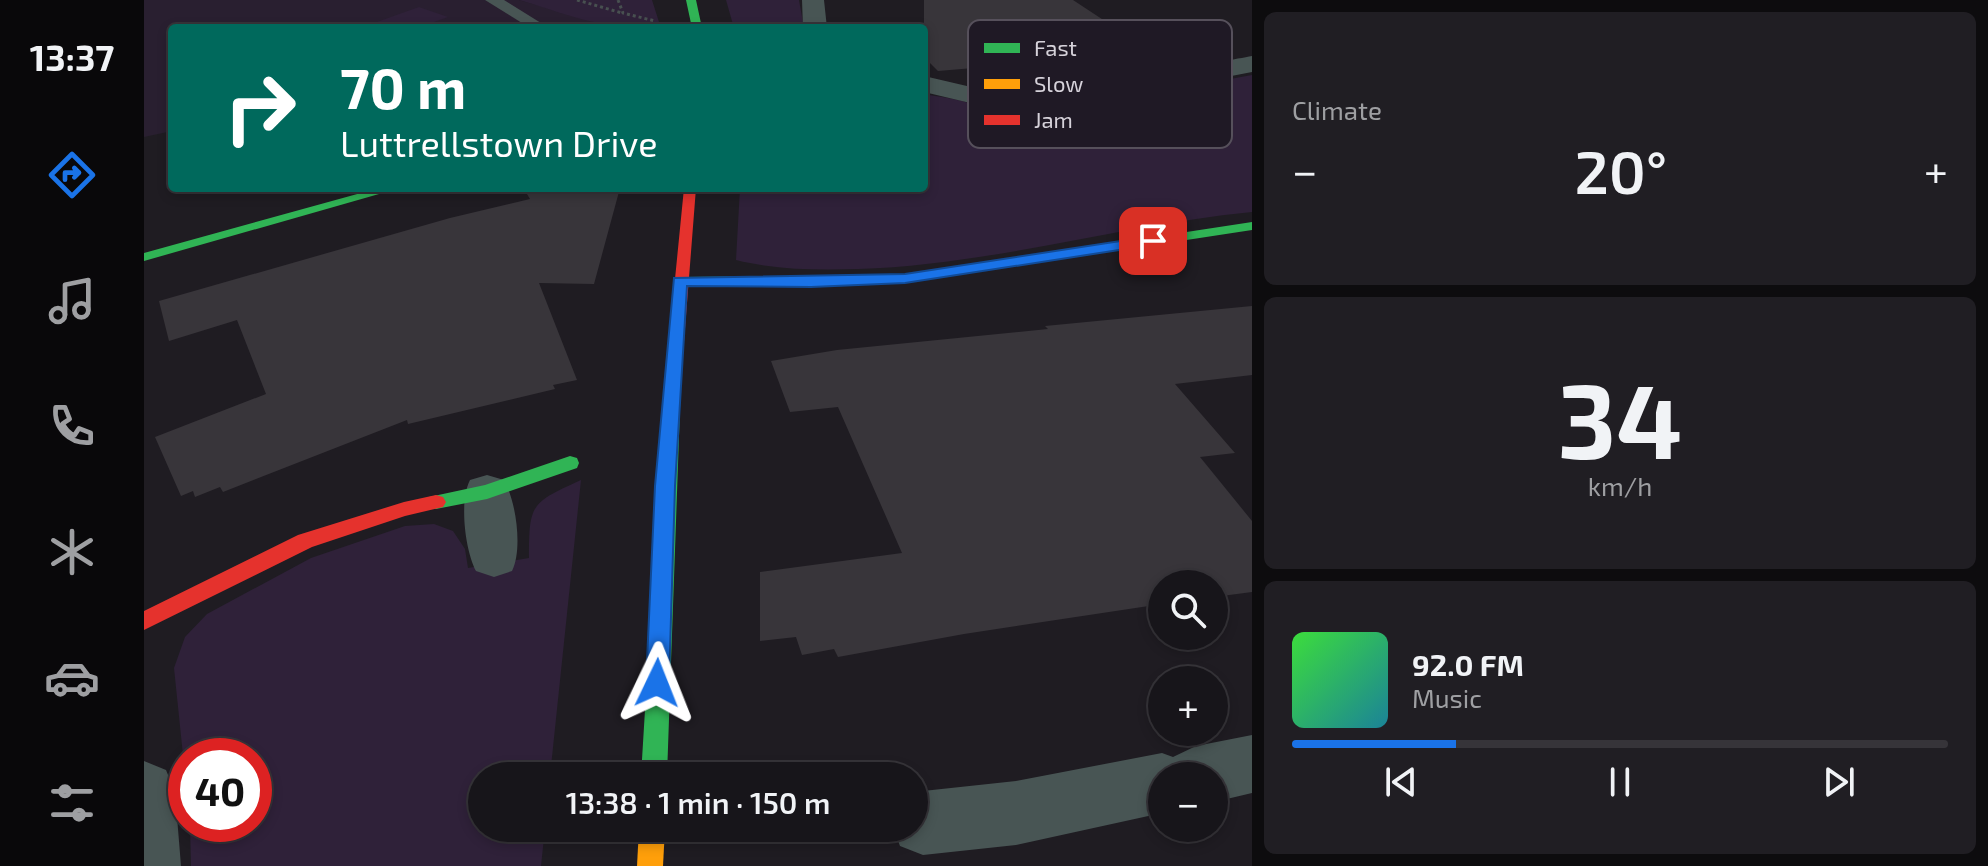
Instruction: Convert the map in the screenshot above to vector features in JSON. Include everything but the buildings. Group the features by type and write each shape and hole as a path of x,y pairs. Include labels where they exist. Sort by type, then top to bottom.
{"street":[{"path":"691,0 696,24"},
{"path":"813,0 815,24"},
{"path":"1232,68 1252,64"},
{"path":"928,85 968,94"},
{"path":"144,257 380,192"},
{"path":"655,762 665,486 690,192"},
{"path":"680,281 905,279 1252,226"},
{"path":"144,621 305,541 404,509 487,492 570,463"},
{"path":"487,492 494,557"},
{"path":"1228,769 1252,764"},
{"path":"928,822 1016,813 1148,786"},
{"path":"144,792 148,866"},
{"path":"650,866 651,842"}],"lane":[{"path":"493,0 534,24"}],"path":[{"path":"577,0 662,22"},
{"path":"618,0 623,13"}],"shaded area":[{"path":"144,0 519,0 603,24 168,24 168,132 144,137"},
{"path":"519,0 652,0 659,22 606,24"},
{"path":"726,0 799,0 803,24 733,24"},
{"path":"419,7 448,17 428,24 371,24"},
{"path":"1252,75 1252,212 908,266 812,269 766,266 736,260 740,192 928,192 928,95 968,103 968,148 1232,148 1232,79"},
{"path":"581,480 551,762 468,762 468,842 544,842 541,866 191,866 190,842 272,842 272,738 181,738 174,668 185,637 207,614 311,558 405,526 434,524 453,531 465,549 468,568 529,558 532,515 536,507 552,494"}],"traffic: fast":[{"path":"691,0 696,24"},
{"path":"144,257 380,192"},
{"path":"680,281 905,279 1252,226"},
{"path":"655,762 673,380"},
{"path":"436,502 487,492 570,463"}],"traffic: slow":[{"path":"650,866 651,842"}],"traffic: jam":[{"path":"673,380 690,192"},
{"path":"144,621 305,541 404,509 436,502"}],"route":[{"path":"657,683 665,486 680,281 905,279 1153,241"}]}
